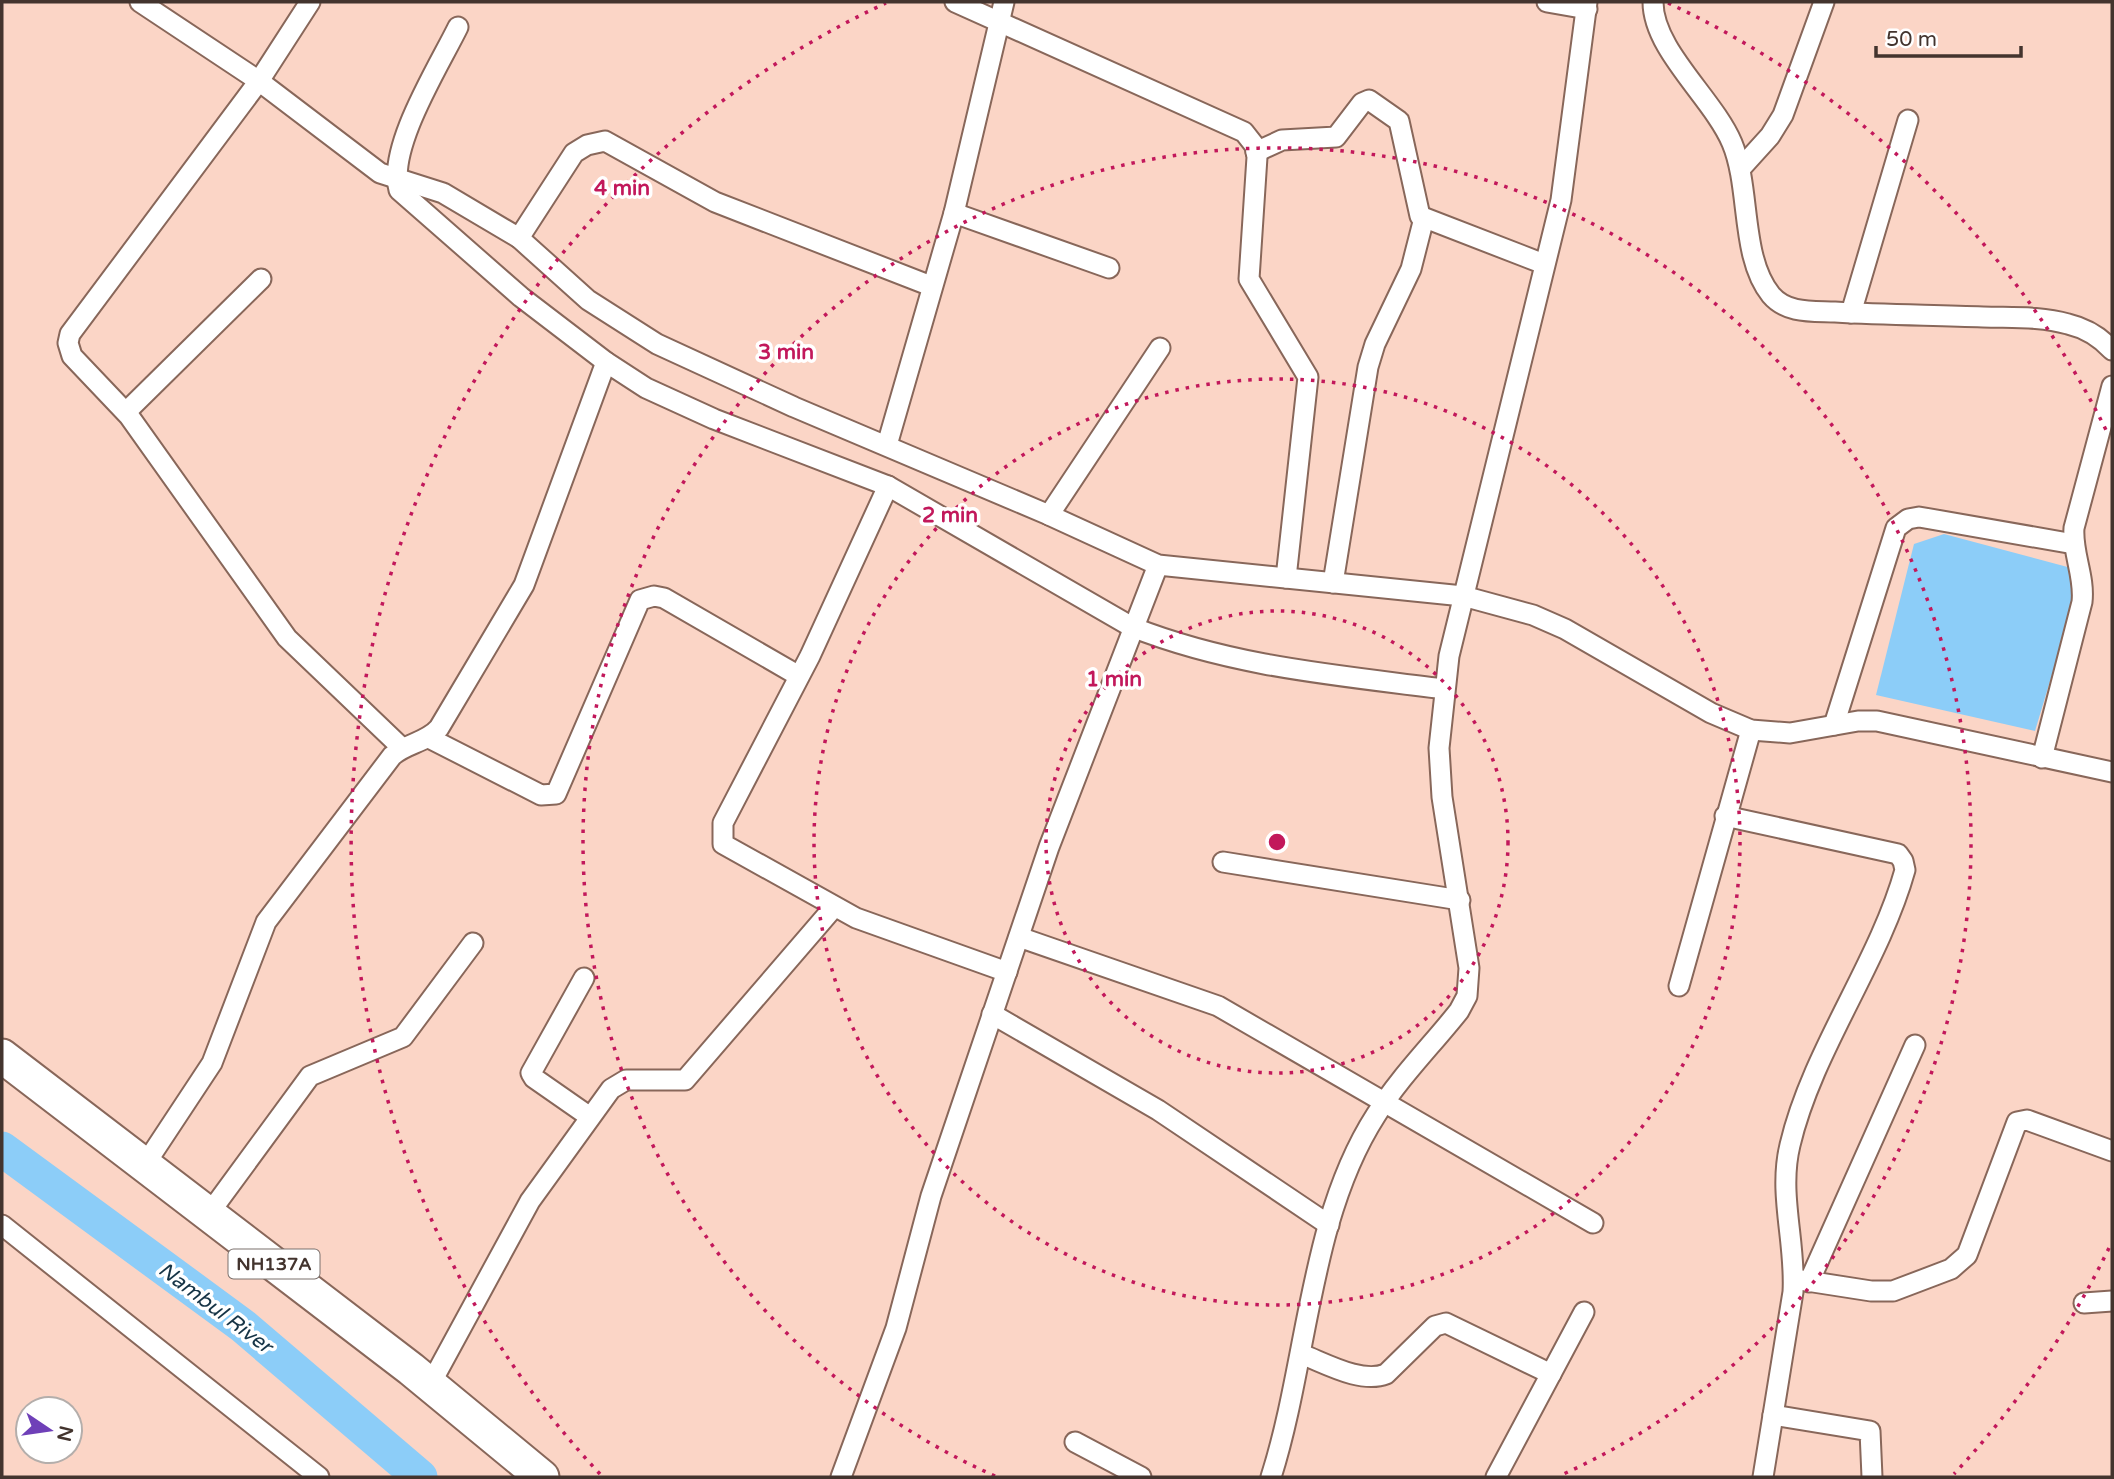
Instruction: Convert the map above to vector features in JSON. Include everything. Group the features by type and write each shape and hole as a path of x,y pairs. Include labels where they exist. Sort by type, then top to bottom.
{"highway":[{"name":"NH137A","path":"2,1056 430,1385 542,1477"}],"street":[{"path":"140,2 259,81 380,173 443,193 519,238 602,311 657,344 794,407 1049,515 1158,565 1463,596 1533,615 1565,629 1712,713 1751,730 1790,733 1858,721 1892,723 2112,772"},
{"path":"310,2 259,81 70,334 68,344 72,356 126,412 287,638 402,748"},
{"path":"955,2 1244,132 1256,152 1249,279 1308,377 1286,578"},
{"path":"887,445 954,213 1004,2"},
{"path":"1274,1477 1329,1225 1352,1162 1384,1104 1459,1011 1466,996 1469,968 1442,797 1439,748 1449,656 1570,152 1587,6 1547,2"},
{"path":"1653,2 1655,23 1717,114 1741,168 1754,254 1770,294 1792,310 2041,318 2090,331 2112,350"},
{"path":"1741,168 1770,136 1783,115 1824,2"},
{"path":"458,27 402,149 396,178 402,194 521,297 606,362 646,388 714,419 888,486 1132,626 1175,643 1228,659 1444,689"},
{"path":"1256,152 1282,140 1336,137 1362,103 1369,100 1399,121 1418,211 1424,218 1544,264"},
{"path":"1851,313 1908,120"},
{"path":"519,238 574,153 587,145 605,141 715,202 931,286"},
{"path":"954,213 1110,268"},
{"path":"1333,583 1368,367 1375,344 1411,269 1424,218"},
{"path":"126,412 261,279"},
{"path":"1049,515 1160,348"},
{"path":"144,1166 212,1063 258,938 271,914 391,756 402,748 429,738 439,728 524,585 606,362"},
{"path":"2042,758 2082,602 2083,577 2074,544 2074,527 2112,386"},
{"path":"888,486 799,676 723,823 723,844 728,850 856,918 1007,972"},
{"path":"1834,725 1885,559 1896,528 1901,523 1919,517 2074,544"},
{"path":"841,1477 896,1328 931,1196 1049,847 1132,626 1158,565"},
{"path":"429,738 541,795 556,794 640,600 646,597 664,597 799,676"},
{"path":"1679,986 1751,730"},
{"path":"1728,807 1898,854 1903,860 1905,870 1804,1102 1790,1145 1784,1189 1802,1281"},
{"path":"1223,862 1460,900"},
{"path":"430,1385 530,1202 611,1089 621,1082 685,1080 834,907"},
{"path":"1019,937 1218,1006 1593,1223"},
{"path":"208,1215 310,1076 403,1037 473,943"},
{"path":"584,978 531,1073 534,1078 590,1117"},
{"path":"992,1014 1158,1110 1329,1225"},
{"path":"1763,1477 1773,1415 1802,1281 1916,1045"},
{"path":"1802,1281 1871,1291 1893,1290 1961,1262 1967,1255 2017,1122 2027,1120 2112,1151"},
{"path":"2,1225 319,1477"},
{"path":"2084,1303 2112,1301"},
{"path":"1496,1477 1584,1312"},
{"path":"1301,1354 1364,1377 1379,1377 1386,1374 1434,1326 1446,1323 1551,1374"},
{"path":"1773,1415 1870,1431 1872,1477"},
{"path":"1075,1442 1141,1477"}],"water":[{"path":"1944,534 2075,569 2081,578 2035,731 1876,695 1914,544"}],"waterway":[{"name":"Nambul River","path":"2,1149 243,1326 420,1477"}]}
